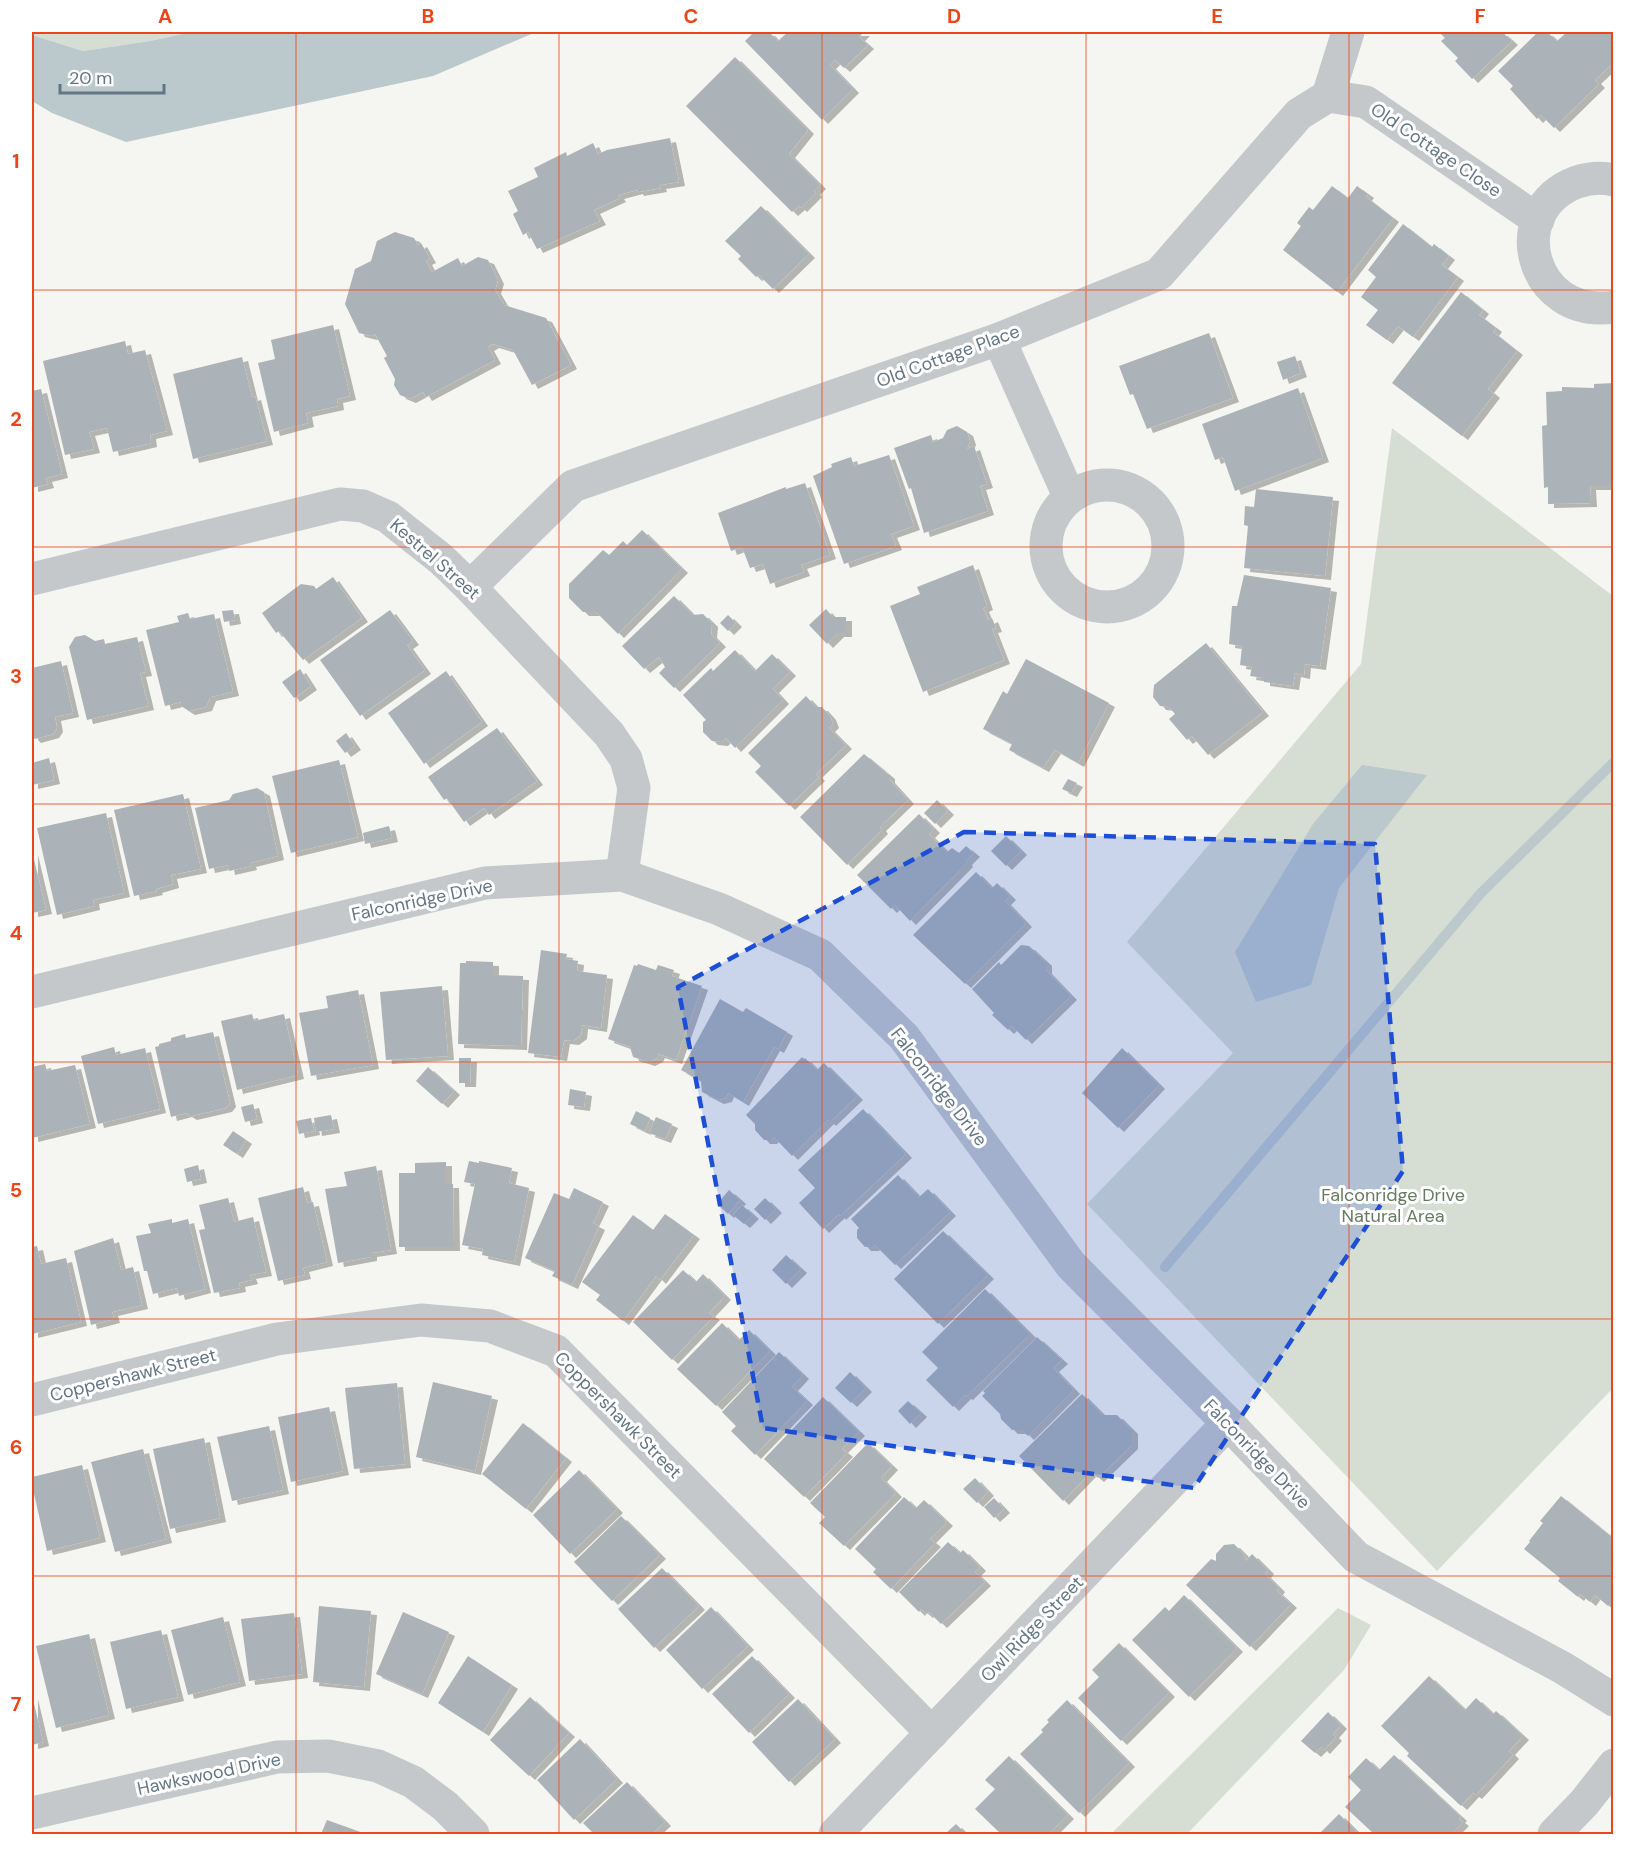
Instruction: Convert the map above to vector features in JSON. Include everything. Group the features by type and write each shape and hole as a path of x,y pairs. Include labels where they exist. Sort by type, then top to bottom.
{"street":[{"path":"1328,96 1348,32"},
{"name":"Old Cottage Close","path":"1328,96 1366,102 1538,220"},
{"name":"Old Cottage Place","path":"470,587 573,486 999,339 1159,274 1299,114 1328,96"},
{"path":"1614,180 1586,179 1566,187 1549,201 1538,220 1533,240 1535,261 1544,280 1559,296 1577,306 1599,310 1614,307"},
{"path":"999,339 1069,496"},
{"name":"Kestrel Street","path":"32,579 340,504 363,506 388,517 470,587 609,734 627,759 634,788 622,875"},
{"name":"Falconridge Drive","path":"32,992 485,883 622,875 719,909 820,955 904,1037 1071,1265 1228,1423 1356,1557 1563,1668 1614,1700"},
{"name":"Coppershawk Street","path":"32,1400 277,1339 421,1320 490,1326 523,1338 556,1351 932,1733"},
{"name":"Owl Ridge Street","path":"835,1834 1228,1423"},
{"name":"Hawkswood Drive","path":"32,1813 277,1757 328,1756 378,1766 413,1782 445,1806 473,1834"},
{"path":"1554,1834 1584,1803 1614,1765"}],"highlighted area":[{"path":"964,832 1375,844 1403,1171 1194,1488 763,1428 678,987"}],"green space":[{"path":"32,32 192,32 83,51 32,35"},
{"name":"Falconridge Drive Natural Area","path":"1392,428 1613,596 1613,1388 1437,1571 1087,1204 1233,1053 1127,942 1361,664"},
{"path":"1338,1608 1371,1625 1344,1670 1187,1834 1111,1834"}],"shaded area":[{"path":"192,32 536,32 433,76 126,142 52,113 32,101 32,35 83,51"},
{"path":"1362,765 1427,775 1339,888 1311,985 1256,1002 1235,952 1313,824"}],"building":[{"path":"754,32 769,32 778,41 788,32 864,32 859,37 868,45 844,68 835,60 830,65 853,89 822,120 745,41"},
{"path":"1439,32 1502,32 1512,41 1472,79 1455,61 1458,58 1441,41 1445,38"},
{"path":"1538,32 1547,32 1557,41 1567,32 1614,32 1614,62 1595,80 1599,84 1554,128 1541,115 1537,119 1510,89 1513,86 1498,71"},
{"path":"735,57 808,130 789,154 820,185 814,191 816,193 801,208 799,206 792,212 686,106"},
{"path":"670,138 679,182 660,185 661,188 638,192 637,190 618,195 620,198 594,210 600,221 537,249 528,232 523,235 513,214 518,211 508,191 538,177 534,168 566,152 567,156 593,143 598,154 607,150"},
{"path":"1332,186 1348,198 1357,186 1368,194 1366,197 1393,218 1337,292 1283,250 1301,226 1297,223 1309,207 1313,210"},
{"path":"761,206 809,254 773,289 759,275 756,277 738,259 741,256 725,241"},
{"path":"1403,224 1432,247 1434,244 1449,256 1442,265 1458,277 1413,337 1398,326 1387,340 1366,325 1378,310 1361,297 1376,277 1368,270"},
{"path":"395,232 414,238 418,245 421,243 430,259 426,261 432,272 458,258 462,266 478,257 488,260 498,280 495,290 504,305 546,318 571,365 532,385 513,350 493,344 488,347 495,360 426,397 423,392 410,399 400,395 384,358 387,356 375,334 371,336 359,333 345,304 355,269 371,261 377,241"},
{"path":"1461,292 1483,310 1479,315 1496,328 1493,332 1517,351 1488,389 1494,394 1462,436 1392,383"},
{"path":"333,325 350,396 337,399 338,406 306,413 308,423 274,432 258,363 275,359 271,340"},
{"path":"1209,333 1233,398 1147,429 1119,366"},
{"path":"125,341 128,354 145,350 167,431 150,435 151,443 113,452 107,428 89,432 94,449 65,455 43,361"},
{"path":"1295,356 1301,373 1283,380 1277,362"},
{"path":"242,357 252,397 255,396 267,441 193,459 173,374"},
{"path":"1614,383 1614,486 1590,486 1591,503 1548,504 1548,487 1544,488 1542,426 1547,425 1546,392 1562,391 1562,387 1594,388 1594,384"},
{"path":"1298,388 1323,458 1235,491 1223,457 1215,460 1202,424"},
{"path":"41,389 62,474 46,478 48,484 32,488 32,391"},
{"path":"957,426 967,432 970,441 967,449 974,446 987,484 980,486 988,511 924,533 911,488 909,489 894,448 931,435 933,442 943,438 947,430"},
{"path":"889,455 914,526 891,534 896,546 844,564 813,476 832,467 831,464 851,457 854,466"},
{"path":"805,483 830,555 801,565 804,572 770,584 763,564 750,568 742,547 731,551 718,513 786,487 786,489"},
{"path":"1256,489 1333,497 1325,576 1244,568 1248,526 1244,525 1245,506 1254,507"},
{"path":"642,530 682,569 618,634 596,612 583,612 569,598 569,584 603,550 609,555 623,541 627,545"},
{"path":"973,565 987,606 983,608 988,620 992,618 996,628 992,629 1004,660 923,692 890,606 920,594 917,587"},
{"path":"1244,575 1331,588 1320,666 1305,664 1304,675 1295,673 1293,686 1264,682 1264,678 1250,676 1252,667 1240,665 1242,646 1229,644 1232,606 1237,606"},
{"path":"333,577 362,618 303,660 279,631 276,633 262,613 301,584 314,586 316,589"},
{"path":"674,596 693,615 703,614 712,623 711,634 720,643 674,688 659,673 665,667 659,657 644,669 622,646"},
{"path":"826,609 833,617 846,617 846,633 838,633 827,644 809,625"},
{"path":"233,610 235,620 224,622 222,611"},
{"path":"390,610 413,641 407,645 425,670 360,716 320,660"},
{"path":"188,613 190,619 214,614 233,692 210,697 206,707 189,711 181,706 181,702 165,706 146,630 179,622 177,616"},
{"path":"728,615 736,623 728,631 720,623"},
{"path":"85,635 95,641 104,639 105,644 137,637 146,672 140,673 148,706 87,720 69,647 75,637"},
{"path":"1206,643 1263,712 1208,755 1192,736 1187,740 1169,719 1175,714 1169,707 1160,706 1153,697 1154,685"},
{"path":"735,650 755,671 772,654 790,672 773,689 783,700 735,748 726,738 722,742 712,741 703,732 703,722 706,720 683,695 711,668 713,671"},
{"path":"1026,659 1109,703 1078,763 1055,750 1043,768 1009,750 1012,744 983,729 1003,691 1007,694"},
{"path":"61,661 73,713 55,717 57,728 53,734 35,739 32,736 32,668"},
{"path":"300,669 311,686 294,698 282,682"},
{"path":"446,671 482,722 424,764 388,713"},
{"path":"806,696 816,707 822,707 830,716 833,724 829,728 846,745 816,774 819,777 789,806 755,772 761,766 748,753"},
{"path":"497,728 537,781 489,815 484,808 464,822 447,798 444,800 428,777"},
{"path":"346,733 355,746 345,753 336,741"},
{"path":"864,754 889,775 889,779 908,800 880,827 882,830 847,865 800,817"},
{"path":"49,758 54,780 32,785 32,763"},
{"path":"339,760 358,837 291,853 272,776"},
{"path":"1068,779 1077,783 1071,793 1062,789"},
{"path":"257,788 264,792 278,856 229,871 228,865 209,869 195,808 229,800 233,794"},
{"path":"183,794 201,869 171,875 173,884 156,889 157,891 134,896 114,810"},
{"path":"937,800 948,811 935,824 924,813"},
{"path":"106,813 124,893 93,900 94,906 57,915 37,828"},
{"path":"919,814 934,829 929,834 947,852 952,848 959,853 966,846 974,853 910,921 895,905 891,909 857,875"},
{"path":"389,826 392,838 365,844 363,833"},
{"path":"1006,836 1021,851 1006,866 991,851"},
{"path":"32,851 46,910 32,913"},
{"path":"976,872 992,888 997,883 1010,896 1005,901 1026,923 965,984 913,935"},
{"path":"1021,945 1029,946 1046,962 1046,970 1071,996 1026,1040 1012,1026 1008,1030 992,1015 994,1013 972,989 999,962 1001,965"},
{"path":"541,950 567,954 566,959 578,961 577,971 607,975 601,1028 582,1025 581,1035 573,1041 564,1040 561,1057 528,1053"},
{"path":"466,961 493,962 493,975 523,976 521,1046 458,1044 460,963 466,963"},
{"path":"638,964 656,970 658,965 674,970 672,976 702,986 676,1060 659,1054 657,1058 649,1062 633,1057 630,1047 608,1039 634,965"},
{"path":"442,986 448,1056 386,1060 380,992"},
{"path":"358,990 373,1065 311,1076 299,1013 328,1008 326,996"},
{"path":"720,999 743,1012 746,1008 787,1032 778,1049 774,1047 743,1102 728,1093 726,1098 718,1100 702,1092 701,1081 681,1070"},
{"path":"252,1014 254,1021 284,1014 298,1075 237,1090 221,1021"},
{"path":"213,1032 230,1103 226,1108 191,1116 186,1113 171,1117 155,1047 171,1041 171,1038 185,1034 186,1038"},
{"path":"114,1047 116,1055 145,1048 160,1109 98,1124 81,1056"},
{"path":"1122,1048 1159,1085 1118,1128 1082,1093"},
{"path":"802,1057 817,1070 824,1063 857,1096 830,1122 828,1120 792,1156 774,1137 771,1140 764,1140 755,1130 755,1124 746,1115"},
{"path":"459,1058 471,1058 470,1083 459,1083"},
{"path":"45,1064 47,1071 75,1065 90,1124 32,1138 32,1067"},
{"path":"428,1067 454,1091 442,1104 416,1081"},
{"path":"570,1089 586,1092 584,1107 568,1105"},
{"path":"253,1104 257,1119 245,1122 241,1107"},
{"path":"863,1109 906,1154 823,1229 799,1203 815,1188 798,1170"},
{"path":"636,1111 650,1118 645,1131 630,1124"},
{"path":"331,1115 334,1129 316,1132 314,1118"},
{"path":"656,1117 672,1124 665,1139 649,1133"},
{"path":"311,1118 314,1131 299,1134 296,1121"},
{"path":"233,1131 246,1140 237,1154 223,1145"},
{"path":"469,1161 512,1168 509,1183 529,1188 514,1262 482,1255 483,1249 462,1245 475,1184 464,1182"},
{"path":"446,1162 446,1184 453,1184 454,1247 399,1247 399,1173 415,1173 415,1163"},
{"path":"198,1165 201,1179 187,1182 184,1169"},
{"path":"376,1166 391,1250 371,1253 371,1257 338,1263 325,1189 347,1186 344,1172"},
{"path":"898,1175 919,1197 928,1189 950,1212 895,1265 875,1245 865,1247 857,1238 859,1228 851,1219"},
{"path":"303,1187 307,1203 313,1202 327,1262 303,1268 305,1275 278,1281 258,1198"},
{"path":"574,1188 603,1202 593,1223 599,1226 572,1285 552,1276 555,1271 525,1258 554,1193 569,1199"},
{"path":"729,1190 740,1200 728,1214 717,1204"},
{"path":"228,1198 234,1222 253,1217 266,1272 250,1275 252,1280 239,1283 240,1288 214,1293 199,1230 205,1229 199,1205"},
{"path":"765,1198 776,1209 765,1220 754,1209"},
{"path":"742,1205 753,1215 744,1224 733,1215"},
{"path":"665,1214 694,1235 660,1280 656,1276 623,1321 596,1300 600,1295 582,1282 633,1215 653,1230"},
{"path":"172,1219 172,1223 188,1219 205,1289 179,1296 177,1288 153,1294 147,1271 144,1271 136,1236 151,1233 148,1224"},
{"path":"943,1231 988,1275 938,1324 894,1279"},
{"path":"113,1238 121,1270 133,1267 142,1305 112,1312 114,1319 91,1325 74,1251"},
{"path":"37,1246 41,1264 66,1258 81,1322 32,1334 32,1247"},
{"path":"786,1255 801,1269 786,1284 772,1270"},
{"path":"683,1270 696,1282 703,1274 725,1296 709,1313 714,1316 672,1360 633,1322"},
{"path":"985,1289 1030,1334 953,1407 926,1380 938,1368 922,1352"},
{"path":"722,1323 739,1340 749,1330 770,1351 716,1406 677,1369"},
{"path":"1037,1337 1062,1360 1053,1368 1074,1390 1028,1436 1022,1430 1012,1430 982,1396 985,1393 983,1391"},
{"path":"779,1352 803,1375 792,1387 807,1401 755,1455 731,1431 736,1426 722,1412"},
{"path":"850,1372 866,1388 851,1403 835,1388"},
{"path":"433,1382 492,1396 475,1471 416,1457"},
{"path":"397,1383 405,1464 354,1469 345,1388"},
{"path":"1082,1394 1103,1415 1117,1415 1132,1430 1132,1445 1098,1478 1091,1472 1063,1501 1019,1456"},
{"path":"823,1397 859,1432 842,1449 847,1453 804,1497 764,1459"},
{"path":"908,1401 921,1413 910,1424 898,1411"},
{"path":"329,1407 343,1471 291,1482 278,1417"},
{"path":"523,1423 566,1458 526,1509 482,1474"},
{"path":"269,1426 283,1490 232,1501 217,1437"},
{"path":"204,1438 220,1518 170,1529 153,1449"},
{"path":"868,1443 892,1466 881,1478 896,1493 844,1546 819,1523 825,1517 810,1503"},
{"path":"143,1449 166,1539 115,1552 91,1462"},
{"path":"82,1465 100,1538 47,1551 32,1477"},
{"path":"579,1470 617,1509 570,1554 533,1515"},
{"path":"975,1478 988,1492 977,1503 963,1489"},
{"path":"1561,1496 1614,1539 1614,1600 1608,1606 1595,1595 1590,1602 1580,1594 1578,1597 1558,1581 1560,1578 1524,1549 1543,1523 1540,1521"},
{"path":"904,1497 916,1508 924,1500 947,1522 930,1539 935,1543 891,1589 873,1572 876,1569 855,1549"},
{"path":"994,1498 1004,1509 994,1518 984,1507"},
{"path":"621,1516 660,1555 612,1601 574,1562"},
{"path":"948,1542 960,1553 963,1550 980,1567 975,1572 985,1582 941,1624 929,1612 927,1614 921,1609 919,1612 899,1592"},
{"path":"1234,1544 1243,1553 1246,1561 1252,1554 1268,1570 1265,1574 1279,1588 1277,1591 1291,1604 1250,1647 1186,1585 1211,1559 1216,1561 1216,1554 1224,1545"},
{"path":"662,1568 699,1606 654,1648 618,1609"},
{"path":"1184,1595 1237,1648 1189,1697 1132,1640 1165,1607 1169,1611"},
{"path":"319,1606 371,1611 364,1687 313,1682"},
{"path":"711,1607 748,1646 702,1689 666,1650"},
{"path":"403,1612 449,1632 422,1694 376,1674"},
{"path":"294,1613 302,1674 249,1681 241,1619"},
{"path":"223,1617 240,1682 188,1695 171,1630"},
{"path":"161,1630 178,1697 126,1709 110,1642"},
{"path":"89,1634 109,1715 56,1728 36,1646"},
{"path":"1119,1643 1169,1693 1121,1741 1078,1698 1099,1677 1092,1670"},
{"path":"468,1656 512,1685 483,1732 438,1703"},
{"path":"752,1656 789,1694 749,1733 712,1694"},
{"path":"1429,1676 1465,1710 1476,1698 1493,1714 1496,1711 1523,1736 1509,1751 1513,1755 1476,1795 1473,1793 1461,1806 1407,1756 1409,1753 1381,1726"},
{"path":"32,1695 43,1742 32,1745"},
{"path":"530,1697 569,1733 529,1776 490,1740"},
{"path":"798,1699 835,1739 789,1782 752,1742"},
{"path":"1067,1700 1129,1763 1079,1813 1020,1754 1043,1732 1041,1730 1049,1722 1047,1720"},
{"path":"1328,1712 1341,1725 1333,1734 1336,1737 1324,1750 1321,1747 1315,1753 1301,1741"},
{"path":"580,1739 617,1779 574,1820 537,1780"},
{"path":"1394,1755 1461,1817 1459,1819 1463,1822 1451,1834 1374,1834 1345,1807 1361,1790 1348,1777 1366,1758 1379,1770"},
{"path":"1009,1756 1068,1815 1049,1834 1001,1834 975,1809 995,1789 985,1780"},
{"path":"627,1782 665,1822 652,1834 594,1834 583,1823"},
{"path":"1339,1814 1359,1834 1319,1834"},
{"path":"327,1820 366,1834 321,1834"},
{"path":"956,1824 966,1834 945,1834"}],"waterway":[{"path":"1165,1267 1481,893 1614,762"}]}
